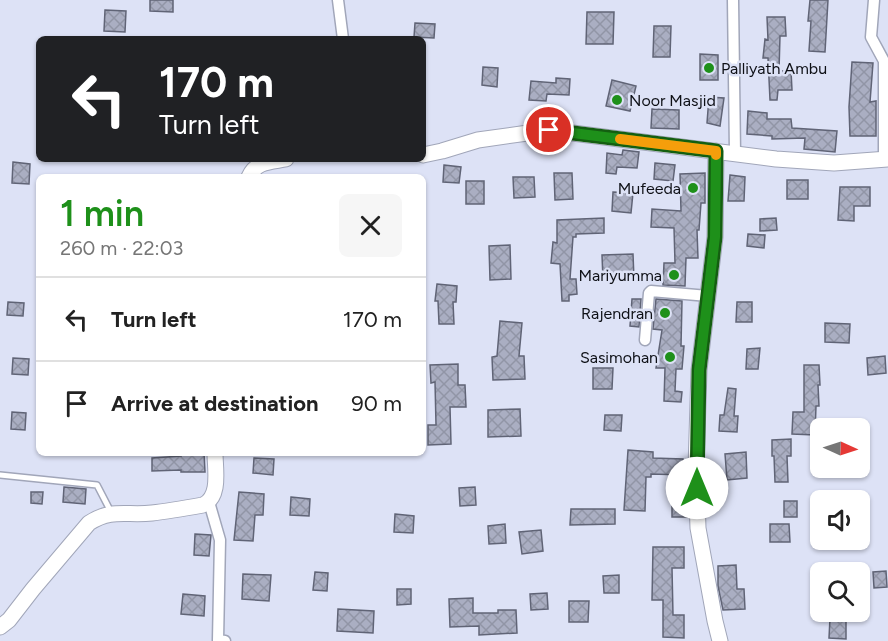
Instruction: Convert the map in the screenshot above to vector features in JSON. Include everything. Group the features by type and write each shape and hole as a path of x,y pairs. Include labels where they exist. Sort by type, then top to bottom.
{"main road":[{"path":"426,154 478,140 549,130 776,159 834,163 886,159"},
{"path":"716,151 715,237 699,370 696,468 698,528 720,641"},
{"path":"249,174 259,165 272,162"},
{"path":"0,627 9,620 88,524 98,517 112,513 150,513 203,505 209,502 214,496 215,456"}],"street":[{"path":"338,0 343,36"},
{"path":"733,0 735,153"},
{"path":"873,0 871,37 884,61 883,146 886,159"},
{"path":"645,340 649,292 708,296"},
{"path":"209,502 220,540 218,640 225,641"}],"lane":[{"path":"0,475 97,485 112,513"}],"building":[{"path":"150,0 173,0 173,12 150,11"},
{"path":"810,0 828,0 825,52 809,51"},
{"path":"105,10 126,11 125,32 104,31"},
{"path":"587,12 614,12 613,44 586,44"},
{"path":"767,17 785,17 786,36 780,36 779,71 791,71 792,90 778,90 777,100 770,100 768,58 763,58 765,39 768,40"},
{"path":"415,23 435,24 434,38 414,36"},
{"path":"654,26 671,26 670,57 653,57"},
{"name":"Palliyath Ambu","path":"700,54 718,55 718,80 700,80"},
{"path":"852,62 873,63 870,102 876,101 876,136 850,136"},
{"path":"483,67 498,68 497,87 482,85"},
{"path":"556,78 570,79 569,95 547,94 546,101 529,100 531,81 556,83"},
{"path":"612,80 636,86 630,111 606,106"},
{"path":"709,97 724,98 720,126 707,123"},
{"path":"652,109 679,110 679,129 651,128"},
{"path":"748,111 767,113 767,119 791,119 792,128 837,131 835,152 804,149 805,138 772,139 772,136 747,134"},
{"path":"623,150 639,152 637,168 617,167 616,174 606,173 607,153 622,155"},
{"path":"13,162 30,164 29,184 12,183"},
{"path":"655,163 675,165 673,181 654,179"},
{"path":"444,165 461,167 459,183 443,182"},
{"path":"554,173 572,173 573,199 555,200"},
{"path":"705,173 705,203 701,203 699,230 697,230 698,258 686,258 685,286 663,285 664,263 675,263 674,228 651,227 652,209 681,211 680,174"},
{"path":"730,175 745,177 744,201 728,201"},
{"path":"513,177 534,177 535,197 514,198"},
{"path":"787,180 808,180 808,199 787,199"},
{"path":"466,181 484,181 484,204 466,204"},
{"path":"840,187 870,187 870,206 854,206 854,221 838,220"},
{"path":"613,192 633,193 631,213 612,211"},
{"path":"604,218 604,233 576,234 576,237 573,237 570,279 576,279 577,294 569,295 569,301 562,301 560,264 551,263 553,242 557,243 557,220"},
{"path":"776,218 777,230 760,231 760,219"},
{"path":"748,234 765,235 764,248 747,246"},
{"path":"510,245 511,279 490,280 489,246"},
{"path":"633,254 634,279 603,280 602,255"},
{"path":"437,284 457,286 456,302 453,302 454,324 439,324 438,301 435,301"},
{"path":"632,299 641,299 639,327 630,326"},
{"path":"656,299 682,301 681,346 684,346 682,369 676,369 675,391 682,392 681,402 664,401 665,368 656,368 662,330 653,329"},
{"path":"8,302 24,303 23,316 7,315"},
{"path":"737,302 752,302 752,322 736,322"},
{"path":"500,321 522,323 519,356 524,356 525,379 493,380 492,357 497,356"},
{"path":"825,323 850,324 849,343 825,342"},
{"path":"760,348 758,369 746,369 747,349"},
{"path":"885,356 886,373 868,375 867,358"},
{"path":"13,358 29,359 28,375 12,374"},
{"path":"458,364 458,385 465,385 466,407 450,407 451,444 428,445 428,425 436,425 435,382 431,383 430,365"},
{"path":"804,365 819,365 819,406 816,406 816,418 810,418 810,435 792,434 793,412 804,412"},
{"path":"593,368 613,368 612,389 593,389"},
{"path":"728,388 736,389 734,416 738,416 737,432 719,431 720,415 724,415"},
{"path":"520,409 521,436 488,437 488,410"},
{"path":"12,412 26,413 25,430 11,429"},
{"path":"605,415 622,415 621,431 604,430"},
{"path":"791,439 791,456 787,456 788,482 775,482 772,440"},
{"path":"628,450 653,452 653,458 683,459 683,475 651,474 651,477 646,477 645,511 624,510"},
{"path":"746,452 747,478 727,480 725,454"},
{"path":"204,456 205,472 152,471 152,458"},
{"path":"254,458 274,459 273,475 253,473"},
{"path":"64,487 86,489 85,504 63,502"},
{"path":"475,487 476,505 460,506 459,488"},
{"path":"31,492 43,492 42,504 31,503"},
{"path":"239,492 264,494 263,515 255,515 253,541 234,540"},
{"path":"291,497 310,499 309,516 290,515"},
{"path":"687,499 688,517 672,517 672,500"},
{"path":"784,501 797,501 797,517 784,517"},
{"path":"571,509 615,509 615,524 570,525"},
{"path":"395,514 414,516 413,533 394,532"},
{"path":"505,524 506,543 489,544 488,526"},
{"path":"770,524 789,524 790,542 770,542"},
{"path":"541,530 543,551 522,554 519,532"},
{"path":"195,534 211,535 209,556 194,555"},
{"path":"653,547 684,547 684,568 672,568 673,615 684,615 684,638 663,637 663,600 652,600"},
{"path":"736,565 737,589 744,589 745,609 723,610 718,586 718,566"},
{"path":"886,571 887,587 874,588 873,572"},
{"path":"315,572 328,573 327,591 313,590"},
{"path":"243,574 271,575 269,601 242,599"},
{"path":"619,575 619,593 604,593 603,576"},
{"path":"397,589 411,589 411,604 397,605"},
{"path":"547,593 548,609 531,610 530,594"},
{"path":"183,594 205,596 204,616 181,614"},
{"path":"473,598 473,613 516,610 517,633 479,635 479,626 450,627 449,599"},
{"path":"569,601 589,601 588,622 569,622"},
{"path":"338,609 374,611 373,633 337,631"},
{"path":"830,622 846,622 846,639 829,638"}],"slow traffic":[{"path":"620,139 716,151 716,155"}],"place":[{"name":"Palliyath Ambu","path":"709,68"},
{"name":"Noor Masjid","path":"617,100"},
{"name":"Mufeeda","path":"693,188"},
{"name":"Mariyumma","path":"674,275"},
{"name":"Rajendran","path":"665,313"},
{"name":"Sasimohan","path":"670,357"}],"route":[{"path":"549,130 716,151 715,237 699,370 697,488"}]}
